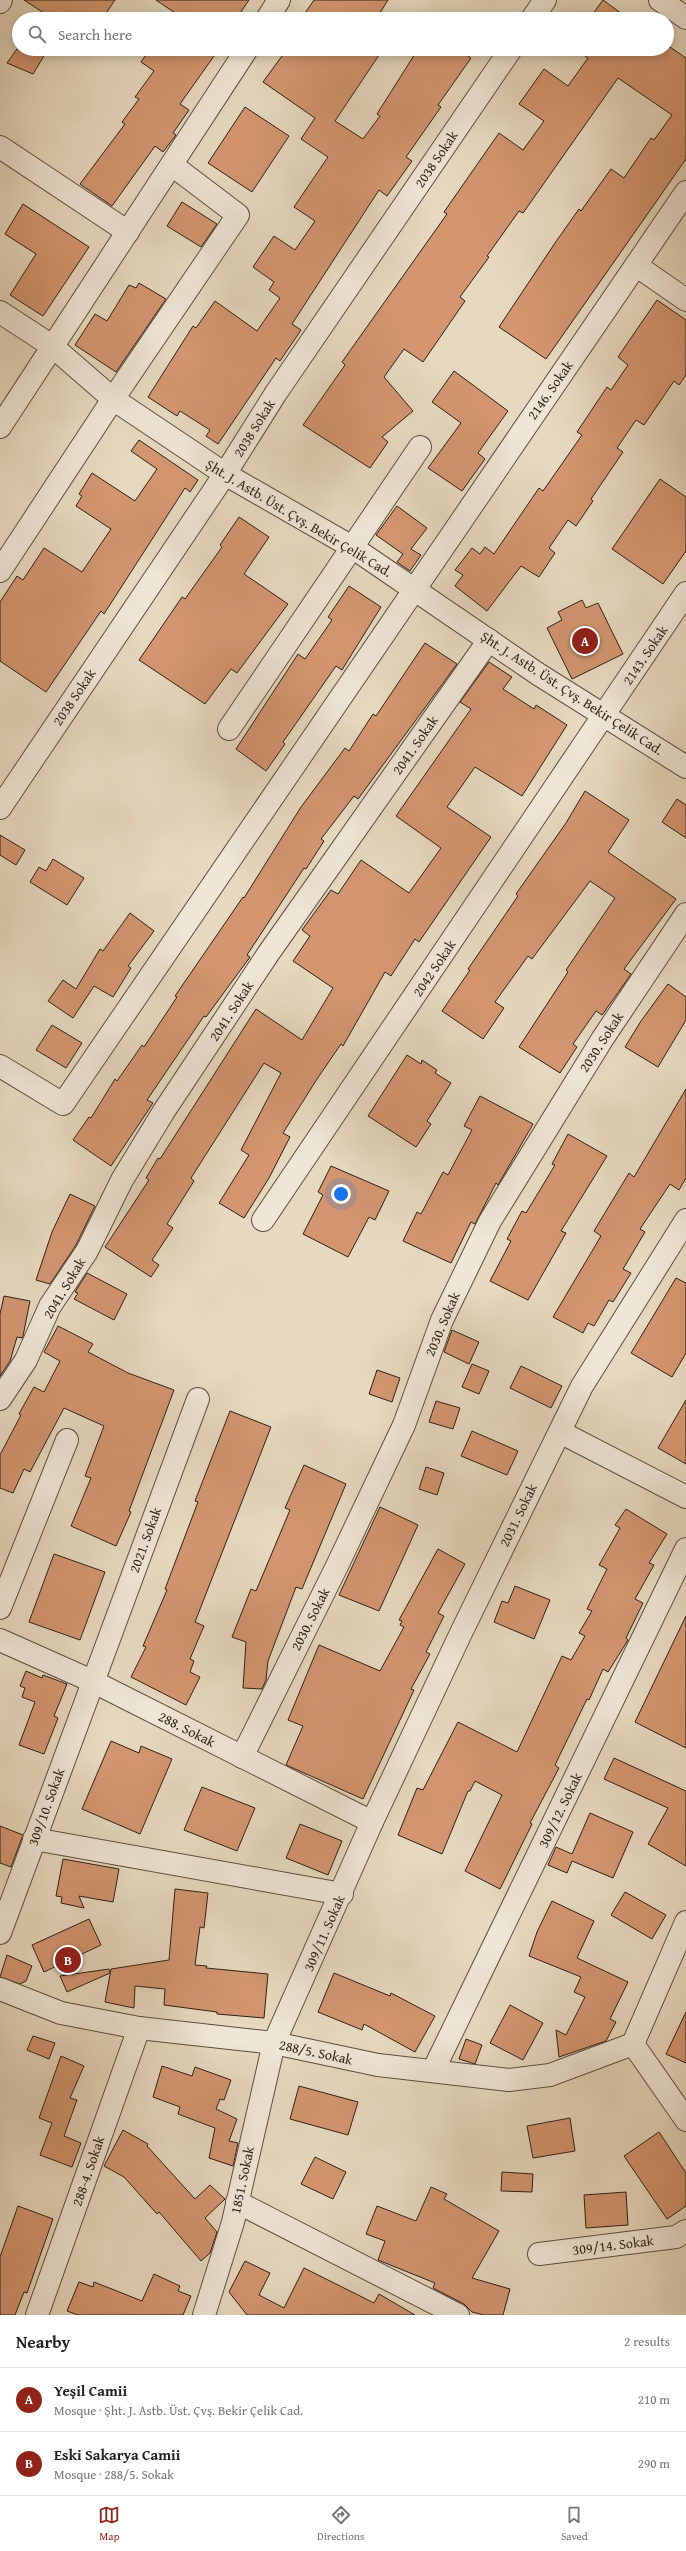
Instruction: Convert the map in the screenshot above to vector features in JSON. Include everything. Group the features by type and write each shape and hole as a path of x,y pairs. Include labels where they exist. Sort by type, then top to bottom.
{"street":[{"path":"271,12 279,0"},
{"path":"537,12 545,0"},
{"path":"660,0 686,18"},
{"path":"0,427 243,56"},
{"name":"2038 Sokak","path":"0,808 225,474 276,393 506,56"},
{"path":"0,147 128,232"},
{"path":"0,571 113,399 238,215 172,165"},
{"name":"2146. Sokak","path":"0,1066 63,1104 413,588 637,266 686,192"},
{"path":"637,266 686,300"},
{"name":"Şht. J. Astb. Üst. Çvş. Bekir Çelik Cad.","path":"0,312 52,346 113,399 225,474 352,547 489,640 686,767"},
{"path":"228,728 420,447"},
{"name":"2143. Sokak","path":"605,716 686,593"},
{"name":"2041. Sokak","path":"0,1399 26,1360 50,1306 87,1251 122,1180 164,1111 268,954 489,640"},
{"name":"2042 Sokak","path":"263,1220 605,716"},
{"name":"2030. Sokak","path":"242,1757 337,1566 404,1425 442,1320 490,1222 603,1038 686,914"},
{"name":"2031. Sokak","path":"372,1822 460,1635 582,1386 686,1220"},
{"name":"2021. Sokak","path":"92,1681 198,1399"},
{"path":"560,1432 686,1497"},
{"path":"0,1608 67,1440"},
{"name":"309/12. Sokak","path":"433,2071 686,1549"},
{"name":"288. Sokak","path":"0,1640 92,1681 372,1822"},
{"name":"309/10. Sokak","path":"0,1933 92,1681"},
{"name":"309/11. Sokak","path":"274,2044 342,1894 372,1822"},
{"path":"34,1839 342,1894"},
{"path":"686,1922 633,2044 686,2120"},
{"name":"288/5. Sokak","path":"0,1989 61,2013 139,2028 274,2044 378,2065 509,2080 550,2075 633,2044"},
{"name":"288-4. Sokak","path":"37,2315 139,2028"},
{"name":"1851. Sokak","path":"204,2315 233,2222 274,2044"},
{"path":"237,2202 458,2315"},
{"name":"309/14. Sokak","path":"539,2254 676,2237 686,2231"}],"building":[{"path":"24,0 115,0 107,12 42,12"},
{"path":"156,0 249,0 241,12 174,12"},
{"path":"314,0 388,0 380,12 306,12"},
{"path":"603,0 619,12 594,12"},
{"path":"674,50 686,58 686,159 546,359 499,327 579,209 581,211 611,169 624,178 651,138 654,140 672,115 618,78 523,213 519,211 487,256 489,257 460,297 465,301 423,362 404,349 384,377 413,411 382,437 388,442 370,468 303,425 345,365 342,362 447,214 444,212 499,133 523,150 544,121 519,104 544,69 568,86 588,58 585,56 674,56"},
{"path":"12,56 44,56 33,74 7,63"},
{"path":"145,56 214,56 180,104 189,110 173,133 176,135 163,152 155,146 112,206 80,184 125,124 122,122 139,99 135,97 154,71 141,62"},
{"path":"282,56 378,56 335,121 363,139 380,116 377,114 414,56 468,56 471,58 438,105 441,107 406,157 412,161 387,196 379,190 292,324 301,330 280,361 276,358 218,444 206,436 210,430 180,411 177,416 148,397 193,326 196,328 215,301 257,331 280,298 269,290 274,282 253,267 274,236 295,250 315,221 294,207 328,157 301,139 315,118 263,82"},
{"path":"245,107 289,136 252,192 208,163"},
{"path":"182,202 217,224 201,247 167,226"},
{"path":"23,204 89,247 43,316 10,295 36,254 5,234"},
{"path":"139,283 166,299 116,372 75,345 95,314 107,321 129,285 136,288"},
{"path":"657,300 686,320 686,375 679,385 674,381 644,425 636,420 617,448 623,452 591,499 593,501 576,526 568,520 549,548 555,553 539,577 521,566 487,611 455,586 463,575 455,570 472,548 480,554 485,547 494,554 539,488 543,491 582,435 577,432 607,387 611,390 628,365 618,357"},
{"path":"454,371 508,411 478,453 485,459 462,491 428,468 461,423 432,402"},
{"path":"139,440 198,480 190,492 185,488 104,614 101,611 46,692 0,661 0,602 17,576 23,580 44,548 82,572 111,529 76,506 82,496 79,494 92,473 135,501 157,469 131,451"},
{"path":"660,479 686,497 686,551 663,584 612,549"},
{"path":"397,506 427,528 411,549 421,555 410,571 397,562 403,554 376,535"},
{"path":"239,517 269,537 244,574 288,604 237,673 231,669 205,704 139,660 182,597 185,599 222,547 220,545"},
{"path":"349,586 381,607 342,670 336,666 283,742 285,744 266,771 236,749 298,654 305,659 332,620 328,617"},
{"path":"582,600 586,608 598,603 623,654 572,679 547,628 562,620 558,612"},
{"path":"425,643 457,664 358,799 354,796 321,839 324,841 306,869 304,868 247,955 250,957 206,1017 204,1016 147,1100 153,1103 111,1166 73,1140 89,1117 91,1118 115,1079 117,1081 142,1045 144,1047 177,997 175,996 243,897 244,898 301,807 345,748 349,751 373,714 376,716"},
{"path":"489,662 512,677 503,689 534,709 536,705 567,725 522,796 475,767 447,807 491,837 419,942 415,939 391,976 385,972 343,1046 341,1044 283,1133 290,1137 269,1178 244,1218 219,1203 249,1155 241,1150 281,1073 264,1063 191,1178 194,1181 167,1224 173,1228 152,1260 159,1265 151,1277 105,1247 149,1180 146,1178 158,1158 160,1159 256,1009 302,1040 333,988 293,961 310,936 302,930 331,890 338,894 361,860 409,893 441,848 396,816 471,709 460,702"},
{"path":"585,791 629,820 608,852 676,899 624,969 631,974 627,980 602,1015 596,1011 573,1044 577,1047 560,1073 519,1047 568,972 566,970 615,898 590,881 532,959 528,956 495,1002 504,1008 483,1039 442,1011 470,970 468,969 518,896 516,894 566,823"},
{"path":"677,799 686,805 686,838 662,822"},
{"path":"0,835 25,850 16,865 0,855"},
{"path":"53,859 84,878 67,905 30,882 39,867 46,871"},
{"path":"130,913 154,931 128,966 131,968 113,997 94,986 73,1018 48,1001 63,980 76,989 100,949 103,951"},
{"path":"668,984 686,997 686,1020 658,1067 625,1047 641,1021"},
{"path":"52,1025 82,1043 66,1068 36,1050"},
{"path":"407,1055 421,1064 422,1060 437,1070 435,1073 451,1083 427,1121 431,1124 416,1147 368,1116"},
{"path":"686,1089 686,1178 679,1190 670,1184 640,1229 645,1232 623,1269 631,1273 613,1302 609,1300 594,1326 588,1323 583,1333 553,1317 601,1236 594,1231 629,1173 634,1177"},
{"path":"480,1096 533,1124 498,1185 496,1183 475,1224 471,1222 451,1263 403,1241 417,1212 421,1214 443,1172 448,1175 472,1130 464,1126"},
{"path":"568,1134 607,1156 561,1231 566,1233 528,1300 490,1281 511,1241 507,1239 522,1211 526,1213 555,1165 552,1164"},
{"path":"331,1166 389,1191 375,1220 369,1217 348,1257 303,1234 323,1195 318,1192"},
{"path":"70,1194 95,1206 76,1245 50,1284 36,1280 52,1232"},
{"path":"87,1273 127,1294 114,1320 74,1299 78,1293 75,1292"},
{"path":"676,1278 686,1283 686,1353 672,1377 631,1353"},
{"path":"4,1296 30,1301 23,1336 22,1338 17,1337 10,1361 0,1376 0,1314"},
{"path":"58,1326 93,1344 88,1352 128,1373 174,1390 129,1511 131,1512 116,1546 71,1526 91,1478 85,1476 104,1426 64,1408 30,1472 24,1469 13,1493 0,1488 0,1455 21,1415 19,1414 34,1387 44,1392 60,1361 44,1352"},
{"path":"452,1330 479,1342 469,1364 444,1352"},
{"path":"472,1364 489,1371 479,1394 462,1387"},
{"path":"521,1366 562,1386 551,1408 510,1388"},
{"path":"377,1370 400,1378 392,1402 369,1394"},
{"path":"686,1400 686,1464 658,1448"},
{"path":"436,1401 460,1408 453,1429 429,1422"},
{"path":"230,1411 271,1427 195,1622 204,1626 190,1659 194,1661 190,1672 200,1677 186,1705 131,1677 146,1647 143,1646 167,1590 165,1589 198,1502 195,1501"},
{"path":"472,1431 518,1451 507,1475 461,1456"},
{"path":"304,1465 346,1484 302,1589 296,1587 268,1661 266,1680 262,1689 243,1688 246,1642 232,1637 251,1589 256,1591 290,1510 285,1508"},
{"path":"426,1467 444,1473 437,1495 419,1489"},
{"path":"380,1507 418,1525 379,1611 339,1595"},
{"path":"626,1509 667,1534 649,1563 654,1565 635,1599 643,1603 626,1638 628,1640 608,1672 603,1669 589,1700 587,1699 555,1765 559,1768 530,1823 532,1824 500,1889 465,1871 502,1795 475,1781 470,1791 468,1791 442,1854 398,1835 417,1788 423,1790 458,1722 517,1752 562,1656 571,1660 585,1636 579,1633 592,1611 587,1609 607,1569 599,1565 620,1528 615,1525"},
{"path":"438,1549 465,1564 438,1613 444,1616 426,1652 430,1654 411,1689 414,1690 363,1799 286,1765 303,1726 288,1720 319,1645 380,1671 404,1627 400,1625 402,1621 399,1620"},
{"path":"54,1554 105,1572 80,1640 29,1622"},
{"path":"515,1586 550,1600 534,1639 494,1622 502,1601 508,1603"},
{"path":"686,1616 686,1748 635,1722"},
{"path":"26,1671 42,1678 43,1675 67,1684 54,1716 58,1718 44,1754 19,1745 35,1702 22,1697 25,1688 20,1686"},
{"path":"111,1741 139,1753 141,1746 172,1759 140,1834 82,1809"},
{"path":"614,1758 686,1791 686,1866 648,1844 668,1808 604,1779"},
{"path":"202,1787 255,1808 237,1851 184,1830"},
{"path":"590,1813 633,1832 613,1878 572,1861 567,1873 548,1865 556,1847 572,1854"},
{"path":"300,1824 342,1841 328,1875 286,1858"},
{"path":"0,1826 23,1835 11,1867 0,1863"},
{"path":"63,1859 119,1869 113,1902 79,1896 84,1908 61,1903 62,1897 56,1896"},
{"path":"175,1889 208,1893 204,1928 200,1927 195,1965 207,1966 206,1968 268,1974 264,2018 217,2014 217,2012 164,2005 165,1989 135,1986 134,2008 105,2002 111,1969 169,1960"},
{"path":"625,1892 666,1915 652,1939 611,1915"},
{"path":"552,1901 594,1921 577,1958 628,1982 610,2019 616,2022 606,2041 559,2057 556,2030 566,2035 585,1997 574,1992 581,1977 529,1956 537,1932"},
{"path":"89,1919 101,1945 44,1972 32,1945"},
{"path":"7,1955 32,1966 26,1981 20,1984 0,1977"},
{"path":"109,1969 110,1973 67,1992 60,1976"},
{"path":"334,1973 390,1996 391,1993 435,2016 415,2052 364,2024 362,2030 318,2012"},
{"path":"510,2005 543,2023 523,2060 490,2043"},
{"path":"686,2012 686,2063 666,2054"},
{"path":"33,2036 55,2043 49,2059 27,2050"},
{"path":"466,2039 482,2045 475,2064 459,2059"},
{"path":"61,2056 84,2066 70,2098 77,2100 64,2136 81,2143 72,2167 40,2155 52,2123 39,2118"},
{"path":"162,2066 192,2076 195,2067 231,2080 224,2100 220,2099 216,2109 237,2119 229,2141 238,2143 233,2166 209,2158 215,2128 178,2114 180,2107 153,2097"},
{"path":"299,2086 358,2102 348,2135 290,2119"},
{"path":"570,2118 575,2151 533,2158 527,2126"},
{"path":"123,2130 148,2144 147,2146 195,2199 210,2185 225,2199 205,2218 217,2232 210,2253 201,2261 159,2212 157,2214 124,2177 104,2166"},
{"path":"659,2132 686,2173 686,2206 667,2219 624,2156"},
{"path":"315,2157 346,2172 333,2199 301,2184"},
{"path":"502,2172 533,2174 532,2192 501,2191"},
{"path":"431,2187 447,2194 444,2199 499,2231 472,2278 510,2289 503,2315 484,2315 472,2312 464,2304 433,2288 435,2283 378,2260 385,2241 366,2234 377,2206 416,2221"},
{"path":"626,2192 628,2225 586,2228 584,2195"},
{"path":"18,2206 53,2219 27,2293 24,2292 15,2315 0,2315 0,2257"},
{"path":"245,2261 270,2273 259,2295 284,2308 304,2268 374,2303 379,2294 415,2315 247,2315 229,2292"},
{"path":"154,2274 180,2286 178,2291 191,2296 183,2315 78,2315 67,2311 79,2282 93,2287 94,2282 142,2301"}],"place":[{"name":"Yeşil Camii","path":"585,641"},
{"name":"Eski Sakarya Camii","path":"68,1960"}]}
